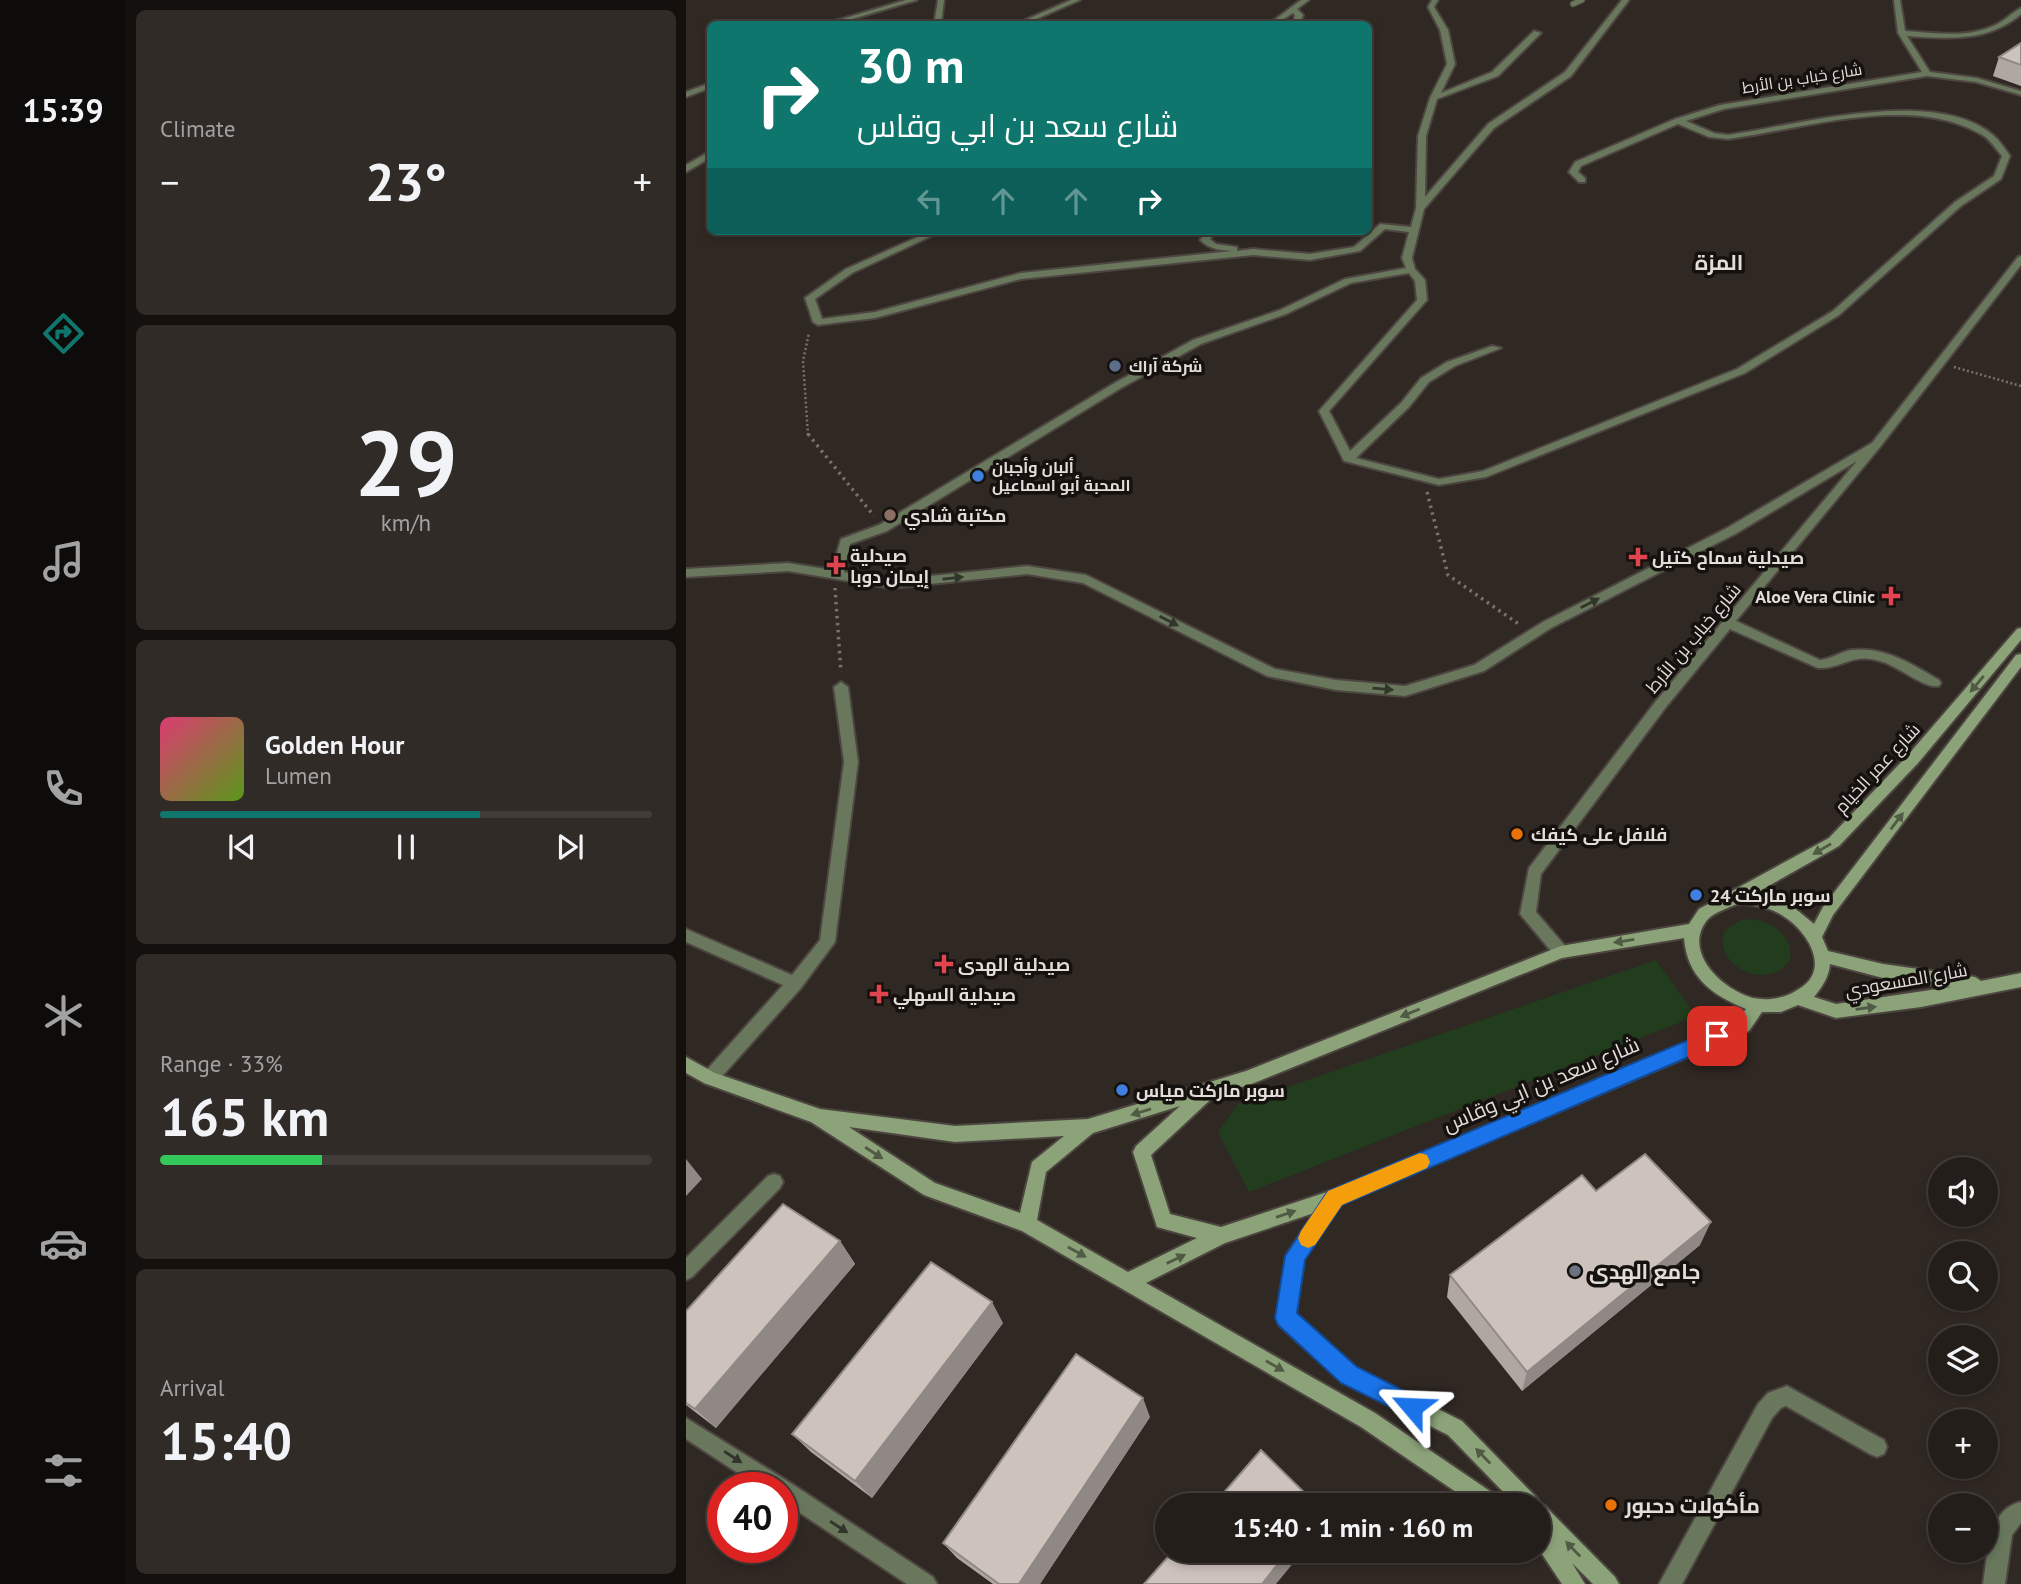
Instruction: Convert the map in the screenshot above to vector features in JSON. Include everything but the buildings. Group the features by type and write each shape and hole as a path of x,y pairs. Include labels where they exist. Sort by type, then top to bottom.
{"street":[{"path":"840,21 914,0"},
{"path":"938,21 941,0"},
{"path":"1027,21 1077,0"},
{"path":"1276,21 1306,0"},
{"path":"1435,0 1431,8 1444,30 1451,64 1434,98 1422,136 1420,208 1407,258 1411,270 1420,280 1422,300 1324,411 1348,459 1439,482 1486,474 1741,371 1836,313 1958,204 1998,177 2006,156 1989,136 1947,117 1894,113 1728,137 1712,135 1678,121"},
{"path":"1420,208 1491,125 1568,74 1626,0"},
{"path":"1897,0 1902,33 1927,74"},
{"path":"1293,9 1299,15 1298,21"},
{"path":"1902,33 1954,37 1985,33 2013,18 2021,10"},
{"path":"1434,98 1496,74 1537,33"},
{"name":"شارع خباب بن الأرط","path":"1582,180 1573,172 1578,164 1678,121 1723,107 1927,74 1978,80 2021,93"},
{"path":"686,95 707,86"},
{"path":"686,169 707,157"},
{"path":"1209,235 1205,240 1213,246 1310,257 1357,249 1383,226 1414,230"},
{"path":"929,235 849,271 810,298 818,322 875,315 1021,276 1253,252"},
{"name":"شارع خباب بن الأرط","path":"1561,952 1528,914 1534,872 1661,704 1877,445 2021,259"},
{"path":"837,576 845,542 883,527 1105,393 1197,342 1283,312 1348,281 1411,270"},
{"path":"1348,459 1405,405 1425,380 1451,364 1496,348"},
{"path":"686,573 788,567 891,584 1027,570 1086,579 1272,673 1336,685 1405,691 1479,668 1532,634 1731,531 1877,445"},
{"path":"1728,623 1818,664 1828,664 1849,655 1880,654 1934,683"},
{"name":"شارع عمر الخيام","path":"1735,898 1834,842 1913,759 2021,632"},
{"path":"1815,936 1828,911 2021,658"},
{"path":"709,1078 795,983 827,942 851,762 841,687"},
{"path":"1735,898 1772,902 1789,910 1815,936 1823,956 1818,981 1800,999 1780,1005 1758,1005 1728,995 1704,977 1690,946 1692,930 1700,915 1716,904 1735,898"},
{"path":"686,1064 709,1078 817,1116 956,1134 1088,1127 1206,1092 1561,952 1692,930"},
{"path":"686,935 795,983"},
{"path":"1823,956 1884,971 1984,986"},
{"name":"شارع المسعودي","path":"1800,999 1836,1012 1922,1000 2021,980"},
{"name":"شارع سعد بن ابي وقاس","path":"1130,1281 1221,1236 1335,1198 1743,1026 1758,1005"},
{"path":"1206,1092 1142,1152 1163,1220 1221,1236"},
{"path":"817,1116 930,1189 1027,1224 1130,1281 1368,1420 1475,1493"},
{"path":"1027,1224 1038,1168 1088,1127"},
{"path":"686,1271 774,1182"},
{"path":"1335,1198 1295,1256 1286,1318 1349,1375 1455,1428 1518,1493"},
{"path":"1670,1584 1765,1411 1775,1400 1787,1396 1877,1447"},
{"path":"686,1428 756,1472"},
{"path":"798,1499 926,1584"},
{"path":"1994,1584 2002,1531 2016,1513 2021,1512"},
{"path":"1551,1526 1608,1584"},
{"path":"1551,1549 1574,1584"}],"lane":[{"path":"1573,4 1582,0"}],"path":[{"path":"818,322 808,333 803,361 808,437 883,527"},
{"path":"1940,363 2021,386"},
{"path":"1424,478 1448,575 1532,634"},
{"path":"837,576 832,609 841,653 841,687"}],"green space":[{"path":"1752,919 1775,927 1786,938 1790,960 1781,969 1769,974 1744,971 1726,955 1723,943 1725,930 1741,920"},
{"path":"1656,960 1696,1016 1249,1192 1218,1132 1238,1104"}],"slow traffic":[{"path":"1308,1238 1335,1198 1420,1162"}],"place":[{"name":"شركة آراك","path":"1115,366"},
{"name":"ألبان وأجبان المحبة أبو اسماعيل","path":"978,476"},
{"name":"مكتبة شادي","path":"890,515"},
{"name":"صيدلية سماح كتيل","path":"1638,557"},
{"name":"صيدلية إيمان دوبا","path":"836,565"},
{"name":"Aloe Vera Clinic","path":"1891,596"},
{"name":"فلافل على كيفك","path":"1517,834"},
{"name":"سوبر ماركت 24","path":"1696,895"},
{"name":"صيدلية الهدى","path":"944,964"},
{"name":"صيدلية السهلي","path":"879,994"},
{"name":"سوبر ماركت مياس","path":"1122,1090"},
{"name":"جامع الهدى","path":"1575,1271"},
{"name":"مأكولات دحبور","path":"1611,1505"}],"district":[{"name":"المزة","path":"1719,262"}],"route":[{"path":"1412,1407 1349,1375 1286,1318 1295,1256 1335,1198 1717,1036"}]}
